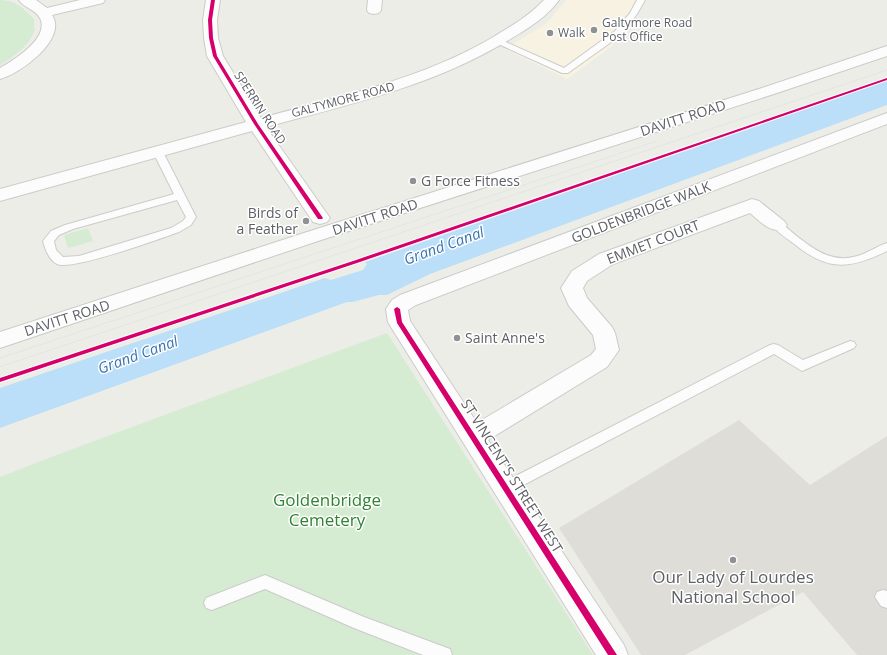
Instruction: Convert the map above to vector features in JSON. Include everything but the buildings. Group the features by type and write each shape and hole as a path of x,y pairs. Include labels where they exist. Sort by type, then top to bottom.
{"street":[{"path":"0,74 27,57 45,40 49,31 49,20 46,12 37,5 26,0"},
{"path":"46,12 98,0"},
{"name":"SPERRIN ROAD","path":"213,0 210,20 211,38 215,56 256,124 320,218"},
{"name":"GALTYMORE ROAD","path":"0,195 405,83 475,55 498,42 525,23 545,8 552,0"},
{"name":"DAVITT ROAD","path":"0,340 311,237 746,99 887,51"},
{"name":"GOLDENBRIDGE WALK","path":"397,309 408,300 887,118"},
{"name":"EMMET COURT","path":"473,436 494,425 599,361 608,350 604,333 577,301 572,288 579,276 606,259 752,205 777,225"},
{"name":"ST VINCENT'S STREET WEST","path":"397,309 399,322 613,655"}],"lane":[{"path":"498,42 564,70 618,33 633,14 640,0"},
{"path":"158,152 191,217 187,223 175,230 80,260 60,261 51,251 48,241 55,233 69,227 179,196"},
{"path":"777,225 808,249 835,262 847,262 859,259 887,247"},
{"path":"505,488 562,460 774,348 802,366 850,345"},
{"path":"212,603 265,582 360,623 444,655"}],"shaded area":[{"path":"566,0 647,0 629,27 612,46 567,79 505,49 547,23"},
{"name":"Our Lady of Lourdes National School","path":"739,420 810,485 887,436 887,655 857,655 803,592 685,655 641,655 559,528"}],"green space":[{"path":"0,0 15,3 34,19 34,32 28,42 15,55 0,65"},
{"path":"88,228 93,241 68,248 64,235"},
{"name":"Goldenbridge Cemetery","path":"387,333 593,655 0,655 0,477"}],"water":[{"name":"Grand Canal","path":"887,81 887,105 430,274 387,295 379,295 353,302 347,302 0,428 0,388 325,278 331,280 363,270 367,264 365,262"}],"tram line":[{"path":"0,367 887,70"},
{"path":"0,358 657,141"}],"cycle path":[{"path":"213,0 210,20 211,38 215,56 256,124 320,218"},
{"path":"0,380 358,261 887,79"},
{"path":"397,309 399,322 613,655"}],"place":[{"name":"Galtymore Road Post Office","path":"594,30"},
{"name":"Walk","path":"550,33"},
{"name":"G Force Fitness","path":"413,181"},
{"name":"Birds of a Feather","path":"306,221"},
{"name":"Saint Anne's","path":"457,338"},
{"name":"Our Lady of Lourdes National School","path":"733,560"}]}
